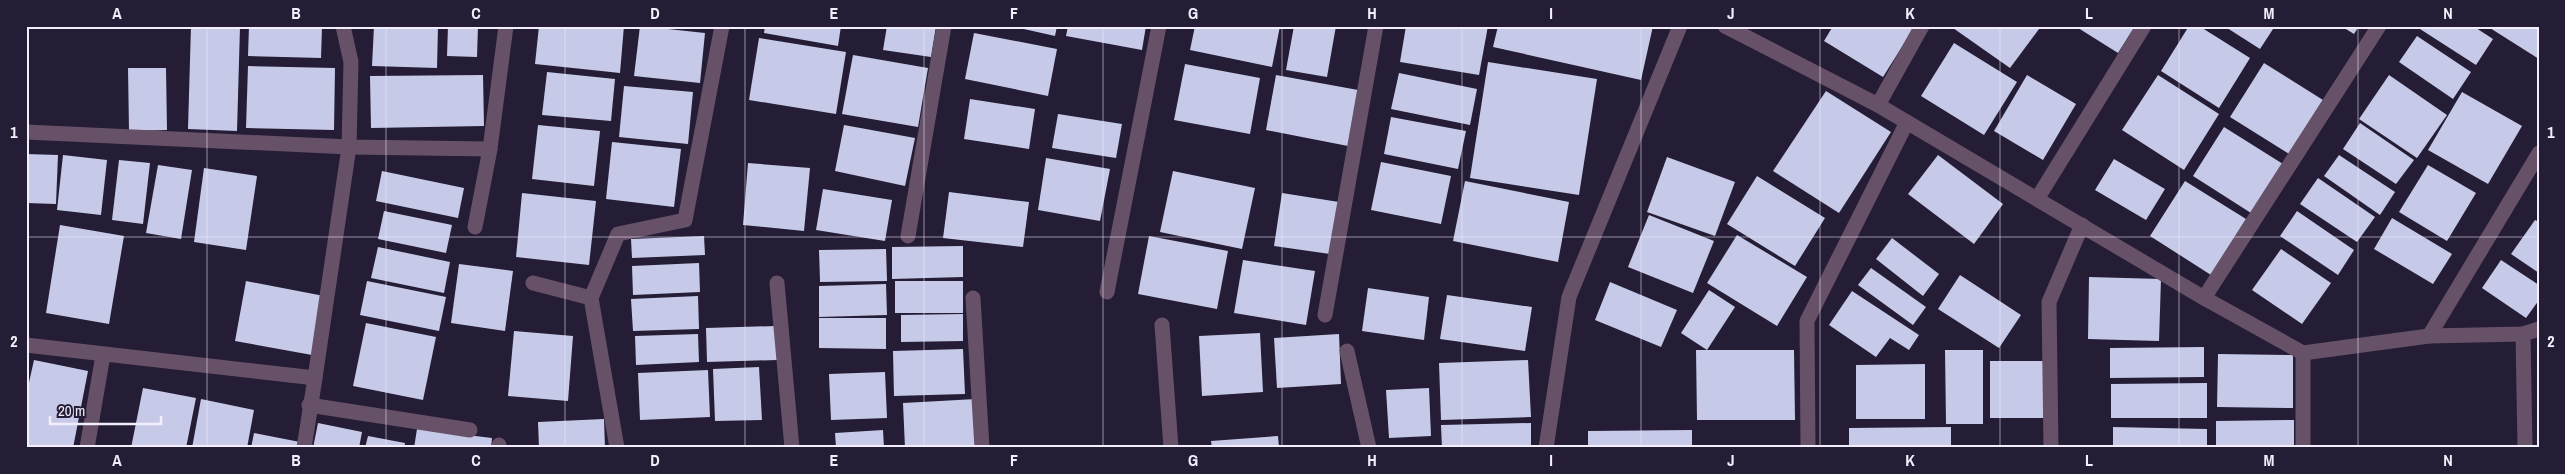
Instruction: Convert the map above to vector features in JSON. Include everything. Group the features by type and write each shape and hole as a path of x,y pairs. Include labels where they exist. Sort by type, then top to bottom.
{"street":[{"path":"304,448 348,147 352,62 343,26"},
{"path":"475,227 490,149 506,26"},
{"path":"617,448 591,298 618,234 685,220 722,26"},
{"path":"908,236 944,26"},
{"path":"1108,292 1159,26"},
{"path":"1325,315 1376,26"},
{"path":"1546,448 1569,297 1680,26"},
{"path":"1725,26 1878,105 2204,298 2303,353 2429,336 2523,334 2539,329"},
{"path":"1878,105 1922,26"},
{"path":"2037,199 2144,26"},
{"path":"2204,298 2379,26"},
{"path":"1808,448 1806,321 1907,122"},
{"path":"26,132 348,147 490,149"},
{"path":"2429,336 2539,153"},
{"path":"2051,448 2049,302 2082,225"},
{"path":"533,283 591,298"},
{"path":"777,283 792,448"},
{"path":"973,298 982,448"},
{"path":"1162,325 1171,448"},
{"path":"2523,334 2525,448"},
{"path":"26,345 315,378"},
{"path":"1347,351 1368,448"},
{"path":"2303,353 2303,448"},
{"path":"87,448 103,355"},
{"path":"309,405 470,430"}],"building":[{"path":"191,26 240,27 237,131 188,129"},
{"path":"249,26 322,26 321,58 248,56"},
{"path":"374,26 438,26 437,68 372,66"},
{"path":"448,26 478,26 477,57 447,56"},
{"path":"539,26 624,26 620,73 535,64"},
{"path":"640,26 705,33 700,83 634,76"},
{"path":"765,26 841,26 838,46 764,33"},
{"path":"887,26 936,26 931,57 883,50"},
{"path":"1010,26 1057,26 1055,36"},
{"path":"1068,26 1146,26 1142,50 1066,36"},
{"path":"1195,26 1280,26 1272,67 1190,50"},
{"path":"1294,26 1336,26 1327,77 1286,70"},
{"path":"1406,26 1488,26 1479,75 1400,62"},
{"path":"1498,26 1653,26 1641,80 1493,47"},
{"path":"1833,26 1915,26 1883,77 1824,41"},
{"path":"1954,26 2035,26 2039,29 2010,68 1953,28"},
{"path":"2075,26 2135,26 2118,53"},
{"path":"2189,26 2199,26 2250,58 2219,108 2161,71"},
{"path":"2224,26 2275,26 2260,49"},
{"path":"2341,26 2359,26 2354,34"},
{"path":"2421,26 2473,26 2493,39 2476,65 2420,29"},
{"path":"2491,26 2539,26 2539,59 2490,28"},
{"path":"974,33 1057,49 1048,96 965,79"},
{"path":"2417,36 2471,72 2453,99 2399,62"},
{"path":"759,38 846,52 836,114 749,100"},
{"path":"1954,43 2017,82 1984,135 1921,96"},
{"path":"853,55 928,68 918,127 842,114"},
{"path":"1488,62 1597,79 1579,195 1470,178"},
{"path":"2264,63 2323,100 2289,154 2230,117"},
{"path":"1185,64 1260,78 1250,134 1174,120"},
{"path":"248,66 335,68 334,130 246,128"},
{"path":"128,68 166,68 167,130 129,131"},
{"path":"547,72 615,79 611,121 542,115"},
{"path":"1399,73 1477,89 1470,125 1391,109"},
{"path":"483,75 484,126 371,128 370,76"},
{"path":"1276,75 1358,90 1348,146 1266,130"},
{"path":"2027,75 2076,104 2043,160 1994,131"},
{"path":"2158,75 2219,114 2184,170 2122,130"},
{"path":"2389,75 2447,115 2417,158 2359,119"},
{"path":"624,86 693,92 688,144 619,137"},
{"path":"1826,91 1891,132 1839,213 1773,171"},
{"path":"2462,92 2522,126 2488,184 2428,150"},
{"path":"970,99 1035,109 1029,149 964,139"},
{"path":"1058,114 1122,124 1116,158 1052,148"},
{"path":"1391,117 1466,131 1458,169 1384,154"},
{"path":"2360,123 2414,160 2396,184 2343,149"},
{"path":"538,125 600,131 594,186 532,179"},
{"path":"844,125 915,138 905,186 835,171"},
{"path":"2224,127 2283,164 2251,213 2193,176"},
{"path":"612,142 681,149 674,207 606,199"},
{"path":"26,154 58,155 56,204 26,203"},
{"path":"63,155 107,160 101,215 57,210"},
{"path":"1938,155 2003,204 1974,244 1908,194"},
{"path":"2339,155 2395,192 2380,215 2324,176"},
{"path":"1667,157 1735,182 1715,236 1647,212"},
{"path":"1046,158 1110,169 1100,221 1038,210"},
{"path":"2114,159 2165,189 2146,220 2095,190"},
{"path":"119,160 150,163 143,224 112,220"},
{"path":"1381,162 1451,176 1441,224 1371,210"},
{"path":"748,163 810,168 804,231 743,225"},
{"path":"158,165 192,170 181,239 146,233"},
{"path":"2428,165 2476,193 2447,241 2399,212"},
{"path":"204,168 257,176 246,250 194,242"},
{"path":"382,171 464,188 458,218 376,201"},
{"path":"1173,171 1255,188 1242,249 1160,232"},
{"path":"1757,176 1825,218 1795,266 1727,224"},
{"path":"2318,178 2375,217 2357,242 2300,204"},
{"path":"1465,181 1569,202 1558,262 1453,241"},
{"path":"2185,181 2246,219 2211,275 2150,236"},
{"path":"823,189 892,200 885,241 816,230"},
{"path":"949,192 1029,202 1023,247 943,238"},
{"path":"522,193 596,201 589,265 516,257"},
{"path":"1282,193 1339,202 1330,254 1274,246"},
{"path":"384,211 452,225 446,253 378,239"},
{"path":"2297,211 2354,250 2338,275 2280,236"},
{"path":"1649,215 1714,241 1693,293 1628,267"},
{"path":"2392,218 2452,254 2433,284 2374,249"},
{"path":"2535,220 2539,222 2539,273 2511,254"},
{"path":"60,225 124,236 109,324 46,313"},
{"path":"1737,235 1807,277 1777,326 1707,283"},
{"path":"704,236 705,255 632,258 631,239"},
{"path":"1149,236 1228,251 1217,309 1138,294"},
{"path":"1892,238 1939,274 1923,296 1876,259"},
{"path":"963,246 963,277 892,279 892,247"},
{"path":"378,247 450,262 444,293 371,278"},
{"path":"886,249 887,281 820,282 819,250"},
{"path":"2281,249 2331,283 2302,324 2252,290"},
{"path":"1243,260 1315,271 1306,325 1234,313"},
{"path":"2501,260 2539,285 2539,300 2526,318 2482,288"},
{"path":"699,263 700,292 633,295 632,266"},
{"path":"459,264 513,271 505,331 451,323"},
{"path":"1871,268 1926,307 1913,325 1858,285"},
{"path":"1960,275 2021,315 1999,348 1938,309"},
{"path":"2089,277 2161,279 2159,341 2088,339"},
{"path":"246,281 324,296 312,355 235,341"},
{"path":"367,281 446,297 439,331 360,315"},
{"path":"895,281 963,281 963,313 895,313"},
{"path":"1610,282 1677,310 1661,347 1595,320"},
{"path":"886,284 887,315 819,317 819,286"},
{"path":"1368,288 1429,297 1424,340 1362,331"},
{"path":"1709,290 1735,307 1707,350 1681,333"},
{"path":"1852,291 1919,335 1909,350 1890,338 1876,357 1829,325"},
{"path":"1447,295 1532,307 1525,351 1440,339"},
{"path":"698,296 699,329 633,331 631,299"},
{"path":"963,314 963,341 901,342 901,315"},
{"path":"819,318 886,318 886,349 819,348"},
{"path":"366,323 436,337 423,400 353,386"},
{"path":"775,326 777,360 707,362 706,328"},
{"path":"514,331 573,336 568,401 508,396"},
{"path":"1260,333 1263,392 1202,396 1199,336"},
{"path":"698,334 699,362 636,365 635,336"},
{"path":"1339,334 1341,384 1277,388 1274,338"},
{"path":"2204,347 2204,377 2110,378 2110,348"},
{"path":"963,349 965,394 894,396 893,351"},
{"path":"1696,350 1794,350 1795,420 1697,420"},
{"path":"1945,350 1983,350 1983,424 1946,424"},
{"path":"2218,354 2293,355 2293,408 2217,407"},
{"path":"34,360 88,371 73,448 26,448 26,396"},
{"path":"1528,360 1531,417 1441,420 1439,363"},
{"path":"1990,361 2045,361 2045,418 1990,418"},
{"path":"1925,364 1925,419 1856,419 1856,365"},
{"path":"759,367 762,420 715,421 713,369"},
{"path":"708,370 710,417 640,420 638,373"},
{"path":"885,372 887,418 831,420 829,374"},
{"path":"2207,383 2207,418 2111,418 2111,384"},
{"path":"143,388 196,398 186,448 131,448"},
{"path":"1429,388 1431,436 1389,438 1386,390"},
{"path":"201,399 254,410 247,448 192,448"},
{"path":"976,399 978,448 905,448 903,403"},
{"path":"604,419 605,448 539,448 538,422"},
{"path":"2294,420 2294,448 2216,448 2216,421"},
{"path":"318,423 362,432 359,448 313,448"},
{"path":"1531,423 1531,448 1442,448 1441,425"},
{"path":"1951,427 1951,448 1849,448 1849,428"},
{"path":"2113,427 2207,429 2207,448 2113,448"},
{"path":"417,429 492,438 491,448 414,448"},
{"path":"883,430 884,448 836,448 835,433"},
{"path":"1692,430 1692,448 1588,448 1588,431"},
{"path":"254,433 300,442 299,448 251,448"},
{"path":"368,436 405,443 404,448 365,448"},
{"path":"1278,436 1279,448 1212,448 1211,441"}]}
